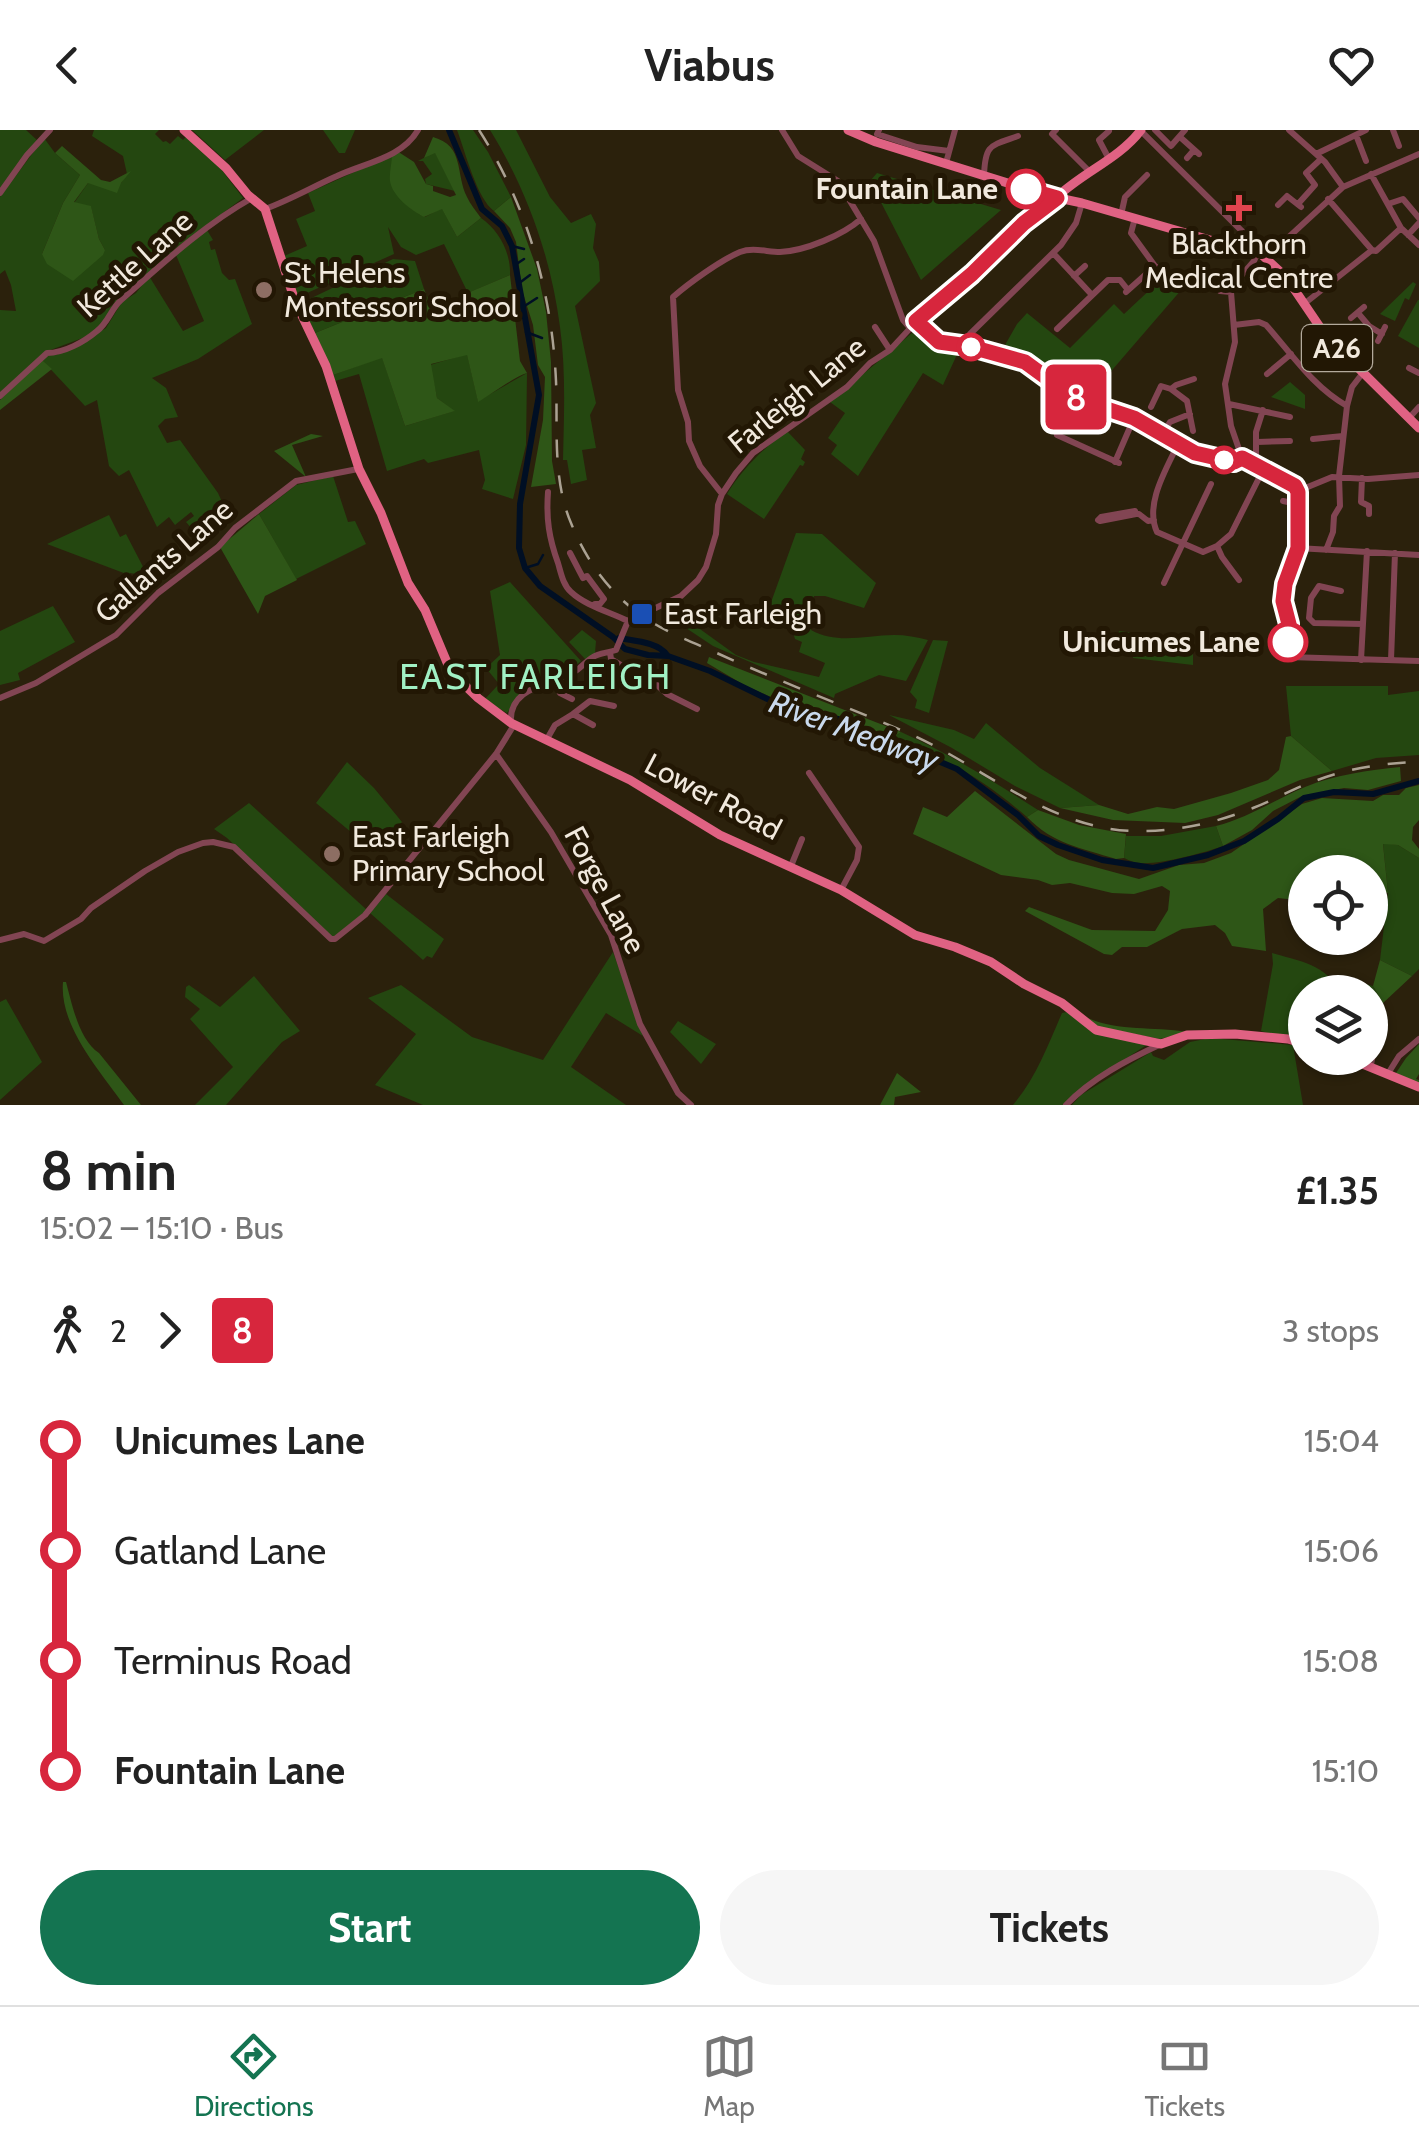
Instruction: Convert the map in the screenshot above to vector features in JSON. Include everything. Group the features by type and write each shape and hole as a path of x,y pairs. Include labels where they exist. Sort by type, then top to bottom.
{"main road":[{"path":"184,130 264,210"},
{"path":"848,130 1057,198 1259,252"},
{"path":"1057,198 1110,160 1141,130"},
{"name":"Lower Road","path":"264,210 295,301 331,377 359,469 450,672 509,719 630,780 720,834 841,890 915,935 991,962 1062,1003 1096,1030 1161,1044"},
{"name":"A26","path":"1259,252 1286,278 1321,330 1419,428"},
{"path":"1161,1044 1187,1036 1234,1034 1288,1039"},
{"path":"1389,1072 1419,1087"}],"street":[{"path":"0,192 50,130"},
{"path":"264,210 380,160 413,138 418,130"},
{"path":"782,130 798,156 838,181 874,241 903,320 939,342 1025,362 1066,392 1134,418 1195,453 1234,462 1242,458"},
{"path":"946,163 955,130"},
{"path":"1056,130 1052,134 1090,172"},
{"path":"1109,130 1099,140 1110,160"},
{"path":"1141,130 1259,252"},
{"path":"1155,130 1170,146 1182,133 1197,152 1188,158"},
{"path":"1289,130 1319,156 1343,187"},
{"path":"1278,205 1286,196 1300,206 1316,186 1306,173 1319,156 1366,130"},
{"path":"1393,130 1400,146"},
{"path":"878,132 917,147 949,152"},
{"path":"1356,135 1366,160"},
{"path":"984,176 987,150 992,144 1015,139"},
{"path":"1135,218 1131,233 1155,266 1182,285 1201,277 1220,290 1232,288 1259,252 1343,187 1418,155"},
{"path":"1121,214 1125,197 1147,174"},
{"path":"1371,174 1400,228 1418,245"},
{"name":"Kettle Lane","path":"0,396 47,353 72,346 101,328 117,304 174,254 252,198"},
{"name":"Farleigh Lane","path":"626,625 681,596 698,580 716,534 722,494 760,447 846,388 1024,223 1057,198"},
{"path":"1328,199 1372,250"},
{"path":"1388,204 1403,199 1419,220 1408,235"},
{"path":"968,346 970,334 1054,254 1076,223 1082,203"},
{"path":"722,494 700,466 690,441 678,390 673,296 742,251 797,249 846,232 861,220"},
{"path":"1304,304 1372,250 1376,251 1400,228"},
{"path":"1054,254 1092,295"},
{"path":"1074,276 1085,266"},
{"path":"1057,329 1112,278 1120,280 1126,291 1153,271"},
{"path":"1223,279 1232,288 1233,352 1225,384 1236,446 1242,458 1295,486 1298,492 1298,548 1283,601 1289,624 1288,657 1419,662"},
{"path":"1358,313 1382,334"},
{"path":"1234,325 1262,322 1332,398 1347,406"},
{"path":"1341,351 1369,326"},
{"path":"875,328 890,350"},
{"path":"1267,374 1291,354"},
{"path":"1326,550 1340,506 1339,476 1347,406 1352,386 1362,374"},
{"path":"1171,389 1194,379"},
{"path":"1151,408 1161,386 1171,389 1187,400 1193,431"},
{"path":"1228,404 1290,418"},
{"path":"1410,418 1419,407"},
{"path":"1256,459 1256,432 1262,410"},
{"path":"1163,433 1174,420 1190,414"},
{"path":"1059,438 1117,462 1134,418"},
{"path":"1313,439 1343,436"},
{"path":"1257,442 1290,441"},
{"path":"1179,442 1154,497 1154,527 1157,532 1203,552 1230,534 1264,470"},
{"name":"Gallants Lane","path":"0,698 36,683 116,635 235,528 296,481 359,469"},
{"path":"1298,492 1323,479 1339,476 1419,475"},
{"path":"1362,478 1365,505"},
{"path":"1164,584 1212,484"},
{"path":"548,492 547,529 564,583 587,603 605,609 626,625 611,658 625,673 648,677 668,694 697,709"},
{"path":"1287,501 1298,504"},
{"path":"1121,516 1139,514 1148,521 1154,520"},
{"path":"1217,546 1239,580"},
{"path":"1298,548 1419,555"},
{"path":"1361,660 1366,552"},
{"path":"570,553 583,578 587,576 604,599 600,604 588,600 587,603"},
{"path":"1390,660 1395,554"},
{"path":"1341,592 1319,586 1311,598 1309,618 1314,623 1363,624"},
{"path":"0,940 24,934 44,942 145,871 178,852 213,842 234,847 336,940 366,916 496,754 517,702 530,690 574,672 591,658 612,652"},
{"path":"553,680 568,699"},
{"path":"547,739 555,725 590,701 614,706"},
{"path":"573,714 588,725"},
{"name":"Forge Lane","path":"496,754 551,832 611,935 640,1024 678,1093 690,1105"},
{"path":"808,773 859,847 857,860 841,890"},
{"path":"790,866 802,838"},
{"path":"1389,1072 1399,1056 1419,1039"},
{"path":"1066,1105 1131,1058 1161,1044"}],"green space":[{"path":"0,130 26,130 38,141 0,191"},
{"path":"94,130 159,130 155,134 170,144 178,136 183,140 187,136 218,165 243,198 176,248 114,303 103,322 88,336 45,352 0,393 0,310 16,311 5,270 0,274 0,197 44,138 80,175 63,203 42,254 105,250 91,207 74,203 88,183 121,183 127,174 123,156 92,136"},
{"path":"192,130 264,130 225,160"},
{"path":"323,130 355,130 345,153 339,153"},
{"path":"457,130 473,130 511,197 494,211 477,186"},
{"path":"490,130 516,130 550,197 571,223 591,214 596,224 593,248 600,281 575,306 596,403 590,415 596,448 582,450 587,480 571,484 567,460 563,460 562,343 544,250 526,200"},
{"path":"433,137 455,154 463,188 481,218 457,237 442,209 424,217 398,197 390,181 392,155 397,151 414,162 433,191 456,195 435,153 424,158"},
{"path":"62,146 101,180 110,182 131,171 117,193 88,183 74,202 91,206 105,250 73,281 47,264 42,254 63,203 80,175 55,153"},
{"path":"435,152 455,191 426,184 425,179 432,174 423,161 418,161"},
{"path":"392,155 396,184 407,205 425,217 442,208 457,237 481,218 503,243 510,275 468,293 444,244 416,255 401,247 388,227 394,254 296,298 284,256 307,246 296,219 315,211 308,193"},
{"path":"877,173 1001,210 921,280 870,181"},
{"path":"511,197 537,269 551,362 552,461 556,484 531,487 543,420 545,377 538,365 516,242 510,228 494,211"},
{"path":"207,230 222,273 229,280 235,279 252,324 198,359 152,378 166,388 178,417 165,419 158,426 167,443 180,440 218,493 229,517 200,538 186,522 194,516 191,512 175,525 169,517 157,527 129,470 119,476 109,466 97,400 85,406 42,360 75,347 106,328 122,302 136,293 149,276 183,331 204,321 176,255"},
{"path":"393,259 415,261 424,289 315,333 301,303"},
{"path":"1160,271 1182,289 1088,398 1001,352 1027,313 1070,348 1114,304 1124,314 1155,285 1151,279"},
{"path":"510,275 520,361 527,373 478,402 467,355 431,364 437,398 455,411 405,426 382,358 333,375 315,333 424,289 432,308"},
{"path":"1413,282 1416,284 1409,300 1405,298 1395,321 1380,314"},
{"path":"1419,300 1419,348 1398,336"},
{"path":"912,333 936,345 960,348 943,385 923,373 858,476 831,454 837,445 828,438 845,413 830,402"},
{"path":"467,354 478,401 527,373 526,445 513,499 482,489 485,480 479,450 428,463 424,459 387,471 359,374 335,381 333,375 382,357 405,426 454,411 437,398 430,365"},
{"path":"42,360 52,369 0,410 0,400"},
{"path":"1290,382 1305,395 1305,409 1271,397"},
{"path":"787,431 805,450 801,459 805,462 764,519 727,494 754,459"},
{"path":"311,434 323,436 292,445 306,477 274,451"},
{"path":"333,476 348,522 355,521 366,544 296,579 259,514 296,485"},
{"path":"259,514 297,580 265,596 258,614 220,547"},
{"path":"109,515 120,537 126,534 152,584 147,585 138,571 129,575 47,544"},
{"path":"796,533 822,534 876,583 864,608 814,596 811,630 842,638 898,635 928,640 906,681 879,675 835,694 834,698 713,646 665,614 668,606 736,655 819,677 825,663 799,652 802,642 795,639 791,626 765,619"},
{"path":"510,582 581,661 571,670 530,685 507,713 484,700 499,684 486,668 500,655 490,591"},
{"path":"53,606 75,642 18,673 20,680 0,685 0,631"},
{"path":"582,630 596,641 595,653 586,660 569,642"},
{"path":"1119,631 1193,641 1193,665 1133,658 1132,644 1116,643"},
{"path":"933,640 948,641 929,713 915,708 917,700 910,692"},
{"path":"709,657 901,732 891,739 882,738 834,715 793,707 707,663"},
{"path":"1286,686 1388,686 1388,695 1419,691 1419,755 1376,758 1332,771 1291,736"},
{"path":"889,715 954,730 974,739 986,723 1040,768 1099,805 1060,808"},
{"path":"901,732 988,778 1038,810 1027,817 963,770 891,739"},
{"path":"1291,736 1332,771 1300,780 1218,815 1185,823 1113,820 1060,808 1099,805 1128,814 1157,807 1174,809 1231,793 1268,780 1279,770 1286,737"},
{"path":"347,762 402,822 375,852 316,803"},
{"path":"1400,767 1401,781 1368,790 1344,788 1302,796 1223,846 1216,826 1316,783"},
{"path":"1419,785 1419,820 1413,827 1412,840 1419,849 1419,858 1398,845 1383,844 1384,855 1288,855 1288,899 1278,898 1263,909 1266,951 1232,946 1215,925 1182,929 1147,947 1122,947 1112,955 1104,954 1025,911 1029,907 1092,930 1155,931 1168,910 1170,891 1162,886 1134,894 1112,893 1070,883 1052,885 1001,875 913,834 923,807 947,817 975,791 1056,854 1139,879 1231,853 1302,804 1322,798 1373,801 1383,795 1399,795 1406,788"},
{"path":"249,803 367,910 339,935 332,937 214,829"},
{"path":"1038,810 1079,825 1126,834 1124,858 1116,859 1057,839 1027,817"},
{"path":"1216,826 1223,846 1158,862 1138,863 1124,858 1126,836 1161,836"},
{"path":"1383,843 1398,845 1419,858 1419,969 1412,976 1380,960 1381,955 1388,955 1388,855 1384,855"},
{"path":"386,894 444,939 432,958 427,956 423,960 370,913"},
{"path":"613,952 643,1036 606,1013 571,1067 626,1105 423,1105 375,1085 416,1034 368,998 401,985 472,1037 543,1060"},
{"path":"1272,953 1301,961 1327,975 1288,975 1288,1038 1261,1031"},
{"path":"1380,960 1412,976 1388,998 1388,975 1376,975"},
{"path":"254,976 300,1031 282,1042 226,1105 195,1105 233,1067 190,1019 200,1009 185,997 186,987 189,985 220,1007"},
{"path":"63,982 86,1040 141,1105 124,1105 83,1047 67,1015"},
{"path":"6,999 42,1062 0,1100 0,1002"},
{"path":"1062,1013 1148,1044 1080,1089 1063,1105 1013,1105 1035,1072"},
{"path":"1088,1018 1124,1027 1187,1032 1160,1039 1099,1027"},
{"path":"678,1021 716,1044 701,1064 670,1032"},
{"path":"1210,1038 1288,1045 1288,1075 1298,1075 1303,1105 1072,1105 1081,1095 1151,1052 1164,1060 1190,1042"},
{"path":"1419,1044 1416,1079 1419,1086 1396,1073"},
{"path":"897,1073 921,1092 895,1097 894,1105 880,1105"}],"waterway":[{"name":"River Medway","path":"449,130 482,209 502,226 512,246 539,395 520,504 519,548 525,568 540,586 625,649 668,656 710,671 790,710 838,719 957,769 1039,836 1102,860 1153,868 1208,855 1244,841 1304,798 1334,792 1373,794 1419,781"},
{"path":"512,246 524,249"},
{"path":"515,265 524,259"},
{"path":"518,284 530,275"},
{"path":"523,307 537,298"},
{"path":"526,332 542,338"},
{"path":"525,568 538,564 543,555"},
{"name":"River Medway","path":"619,638 652,645 667,655"}],"railway":[{"path":"479,130 511,188 543,282 554,348 557,453 565,506 590,561 616,594 647,619 677,636 908,733 1045,808 1103,828 1149,831 1195,826 1340,773 1419,762"}],"bus line":[{"name":"8","path":"1026,189 1057,198 916,321 939,342 1025,362 1066,392 1134,418 1195,453 1234,462 1242,458 1295,486 1298,548 1283,601 1289,624 1288,642"}],"place":[{"name":"Fountain Lane","path":"1026,189"},
{"name":"Blackthorn Medical Centre","path":"1239,208"},
{"name":"St Helens Montessori School","path":"264,290"},
{"name":"East Farleigh","path":"642,614"},
{"name":"Unicumes Lane","path":"1288,642"},
{"name":"East Farleigh Primary School","path":"332,854"}],"district":[{"name":"EAST FARLEIGH","path":"536,677"}]}
